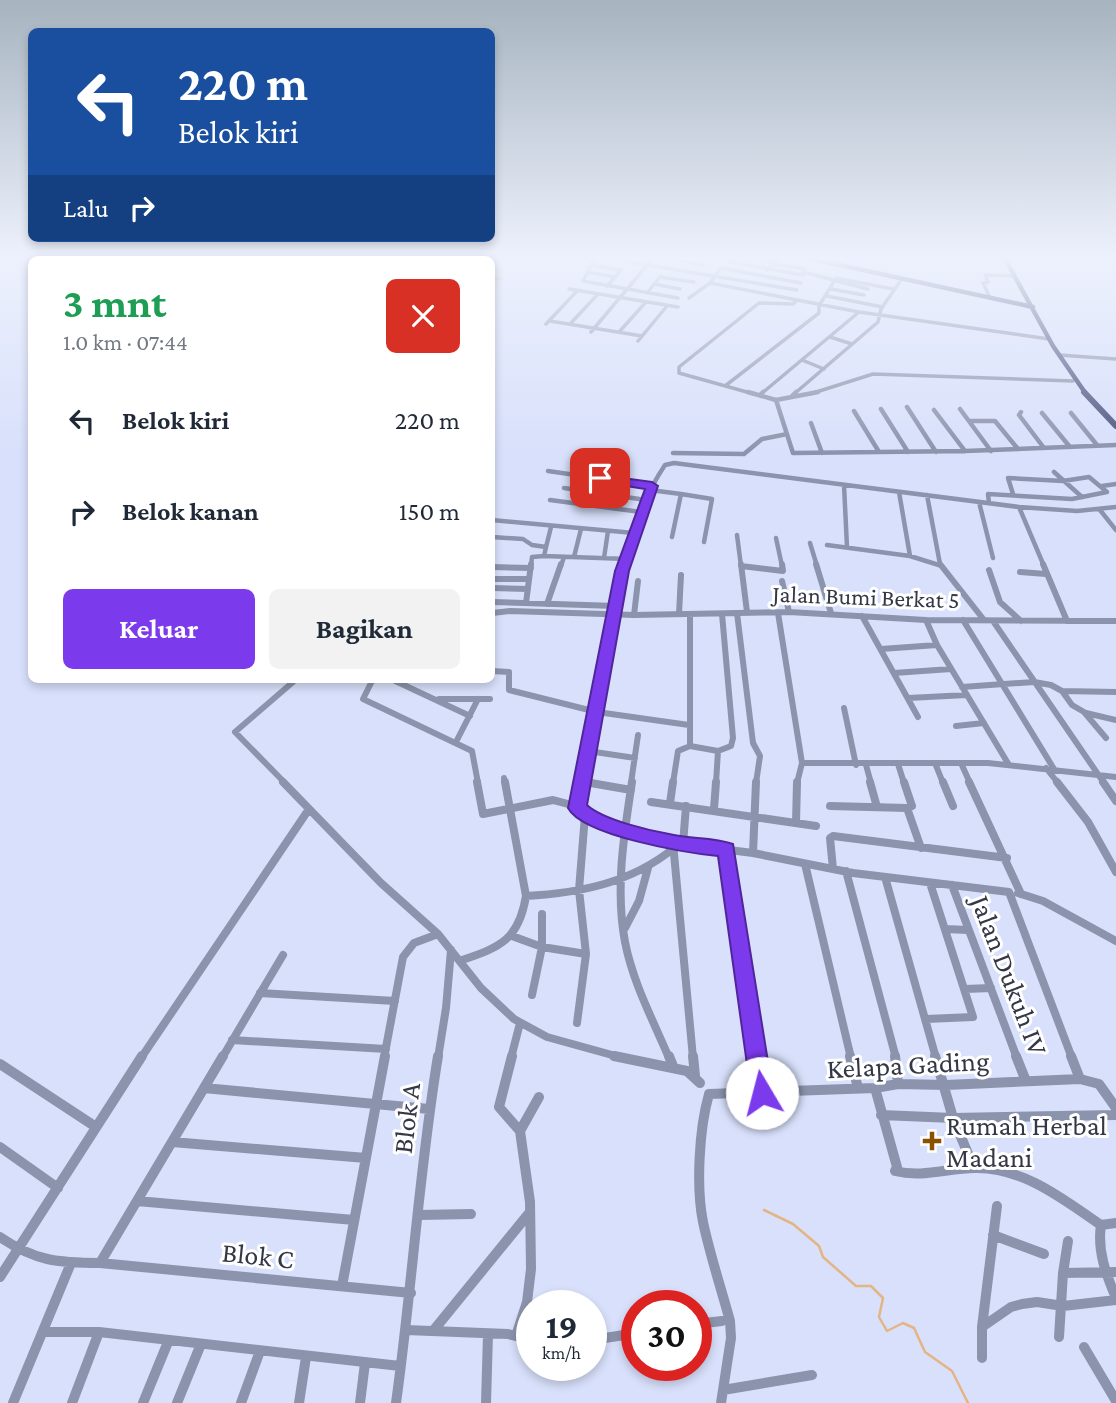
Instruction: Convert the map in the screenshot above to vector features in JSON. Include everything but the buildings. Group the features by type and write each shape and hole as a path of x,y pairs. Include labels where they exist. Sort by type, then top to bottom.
{"main road":[{"path":"1041,322 1073,381 1116,426"}],"street":[{"path":"552,322 642,336"},
{"path":"592,330 599,322"},
{"path":"619,332 628,322"},
{"path":"638,341 653,322"},
{"path":"735,322 679,367 678,372 776,400 824,391 873,373 1073,381"},
{"path":"725,386 807,322"},
{"path":"760,395 847,322"},
{"path":"788,399 877,322"},
{"path":"933,322 1049,339"},
{"path":"830,337 852,344"},
{"path":"1059,355 1116,359"},
{"path":"802,360 824,369"},
{"path":"776,400 793,453 936,452 1116,445"},
{"path":"907,407 936,452"},
{"path":"881,408 908,452"},
{"path":"960,409 991,450"},
{"path":"934,410 965,451"},
{"path":"854,411 879,452"},
{"path":"1021,412 1019,415 1044,448"},
{"path":"1042,413 1070,447"},
{"path":"1071,413 1097,446"},
{"path":"969,421 995,421 1018,449"},
{"path":"811,422 822,453"},
{"path":"673,453 744,454 753,442 773,435 787,434"},
{"path":"577,808 615,610 634,533 659,472 670,463 1019,507 1077,511 1116,507"},
{"path":"548,471 712,499 704,542"},
{"path":"1054,472 1082,497"},
{"path":"989,503 987,494 1013,495 1082,497 1106,493 1102,486 1089,477 1063,481 1008,478 1013,495"},
{"path":"1102,486 1116,484"},
{"path":"844,485 847,548"},
{"path":"564,488 646,500"},
{"path":"899,492 910,556"},
{"path":"672,537 681,494"},
{"path":"927,495 940,564 984,620"},
{"path":"550,500 641,512"},
{"path":"979,502 993,558"},
{"path":"1019,507 1067,621"},
{"path":"1100,510 1116,530"},
{"path":"495,520 634,533"},
{"path":"544,556 551,527"},
{"path":"574,557 581,529"},
{"path":"604,558 608,531"},
{"path":"737,535 747,612"},
{"path":"495,537 523,539 532,545 546,547"},
{"path":"741,566 783,570 776,538"},
{"path":"810,543 831,613"},
{"path":"827,545 910,556 940,564"},
{"path":"526,604 532,557 627,559"},
{"path":"547,604 564,557"},
{"path":"495,567 531,568"},
{"path":"989,570 1000,602 1021,621"},
{"path":"1020,572 1046,574"},
{"path":"679,614 681,575"},
{"path":"495,579 529,579"},
{"path":"782,580 789,612"},
{"path":"635,615 638,581"},
{"path":"495,588 528,589"},
{"path":"495,602 615,610"},
{"path":"495,613 615,610"},
{"name":"Jalan Bumi Berkat 5","path":"615,610 635,615 789,612 926,620 1116,621"},
{"path":"737,613 753,743 760,756 753,853"},
{"path":"778,613 802,762 798,770 796,823"},
{"path":"690,614 690,746"},
{"path":"670,803 678,751 690,746 718,751 731,746 733,738 722,614"},
{"path":"862,615 918,717"},
{"path":"926,620 937,645 1009,765"},
{"path":"963,620 1050,768 1088,822 1116,872"},
{"path":"993,621 1116,801"},
{"path":"881,649 937,645"},
{"path":"894,673 951,669"},
{"path":"495,671 509,672 509,690 597,712 689,725"},
{"path":"962,687 1034,682 1051,685 1062,691 1072,705 1084,712 1116,720"},
{"path":"292,683 235,732 381,883 438,934 462,960 487,995 520,1023 547,1037 601,1053 673,1066 697,1080 677,845 686,806"},
{"path":"371,683 363,699 472,751 483,814 548,800 560,801 577,808 585,815 677,845 726,849 832,869 1021,894 1043,901 1116,941"},
{"path":"400,683 470,716"},
{"path":"1062,691 1116,692"},
{"path":"908,698 967,695"},
{"path":"437,699 490,699"},
{"path":"456,742 478,699"},
{"path":"844,708 856,765"},
{"path":"1084,712 1106,738"},
{"path":"956,726 984,723"},
{"path":"638,735 621,878 624,930 635,978 673,1066"},
{"path":"588,751 635,758"},
{"path":"714,809 718,751"},
{"path":"802,762 856,765 1009,765 1116,778"},
{"path":"935,763 953,806"},
{"path":"961,763 1021,894"},
{"path":"830,806 912,806 898,764"},
{"path":"866,765 877,807"},
{"path":"462,960 500,947 512,936 523,915 526,896 504,778"},
{"path":"582,781 631,790"},
{"path":"651,802 714,809 754,818 816,826"},
{"path":"907,808 921,848"},
{"path":"0,1277 96,1127 309,809"},
{"path":"577,1023 586,954 579,890 585,815"},
{"path":"832,869 830,838 833,836 1007,859"},
{"path":"526,896 579,890 621,878 648,868 677,845"},
{"path":"726,849 762,1093"},
{"path":"805,864 858,1088"},
{"path":"624,930 639,901 648,868"},
{"path":"846,871 895,1051 898,1084"},
{"path":"885,877 946,1085 953,1118 974,1168"},
{"path":"926,1019 973,1017 930,883"},
{"name":"Jalan Dukuh IV","path":"952,885 1026,1081"},
{"path":"1009,892 1080,1079 1099,1084 1116,1108"},
{"path":"531,995 542,947 542,914"},
{"path":"945,929 968,930"},
{"path":"342,1286 403,957 414,943 438,934"},
{"path":"512,936 542,947 586,954"},
{"name":"Blok A","path":"396,1403 411,1293 429,1109 446,1008 452,950"},
{"path":"0,1237 34,1259 53,1264 100,1263 283,955"},
{"path":"965,989 990,988"},
{"path":"260,993 395,1001"},
{"path":"520,1023 499,1107 520,1130 530,1212 531,1269 528,1290"},
{"path":"232,1040 386,1049"},
{"path":"0,1064 96,1127"},
{"name":"Kelapa Gading","path":"721,1403 731,1338 730,1321 701,1206 704,1112 709,1094 875,1088 898,1084 946,1085 1080,1079"},
{"path":"204,1088 429,1109"},
{"path":"875,1088 881,1115 886,1120 897,1167 895,1171 948,1172 974,1168 1012,1174 1042,1188 1101,1225 1116,1223"},
{"path":"520,1130 539,1097"},
{"path":"881,1115 953,1118 1116,1115"},
{"path":"172,1142 366,1158"},
{"path":"0,1147 58,1188"},
{"path":"137,1201 354,1220"},
{"path":"982,1358 982,1327 997,1206"},
{"path":"433,1331 530,1212"},
{"path":"419,1214 471,1214"},
{"path":"982,1327 1011,1307 1037,1302 1063,1306 1116,1299 1111,1273 1098,1237 1101,1225"},
{"path":"993,1235 1044,1254"},
{"path":"1059,1337 1068,1241"},
{"path":"13,1403 71,1263"},
{"name":"Blok C","path":"100,1263 411,1293"},
{"path":"1063,1273 1111,1273"},
{"path":"712,1322 722,1321"},
{"path":"406,1330 516,1336"},
{"path":"43,1332 99,1332 168,1342 400,1366"},
{"path":"72,1403 99,1332"},
{"path":"486,1403 488,1335"},
{"path":"142,1403 168,1342"},
{"path":"178,1403 201,1344"},
{"path":"1084,1346 1116,1401"},
{"path":"241,1403 260,1351"},
{"path":"299,1403 306,1357"},
{"path":"360,1403 365,1363"},
{"path":"723,1390 812,1375"}],"waterway":[{"path":"764,1210 793,1224 819,1246 823,1257 856,1286 871,1286 883,1298 879,1317 887,1331 903,1323 914,1328 925,1352 952,1371 968,1403"}],"place":[{"name":"Rumah Herbal Madani","path":"932,1141"}],"route":[{"path":"600,478 652,486 622,571 577,808 585,815 625,830 673,843 726,849 762,1093"}]}
